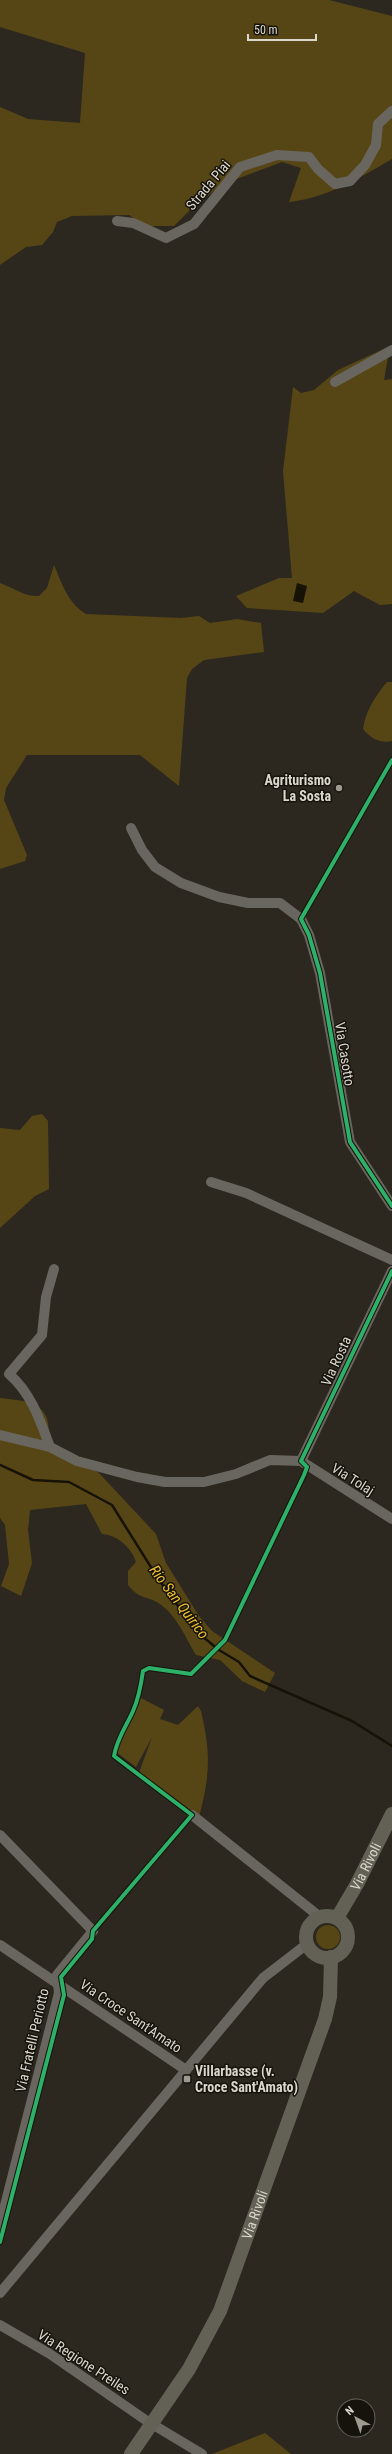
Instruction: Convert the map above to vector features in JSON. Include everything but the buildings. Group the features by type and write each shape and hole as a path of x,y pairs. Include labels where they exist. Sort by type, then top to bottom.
{"street":[{"name":"Strada Piai","path":"117,221 133,223 166,238 194,224 240,167 277,155 309,157 318,169 335,184 350,181 365,165 376,145 378,124 392,111"},
{"path":"335,382 392,350"},
{"name":"Via Casotto","path":"131,828 142,850 155,866 181,883 219,897 248,903 280,903 301,919 309,935 320,973 350,1142 392,1206"},
{"path":"211,1182 246,1193 392,1260"},
{"path":"50,1447 22,1385 9,1374 32,1349 42,1335 46,1297 54,1269"},
{"name":"Via Rosta","path":"301,1461 392,1271"},
{"path":"0,1435 50,1447 77,1461 137,1478 166,1482 204,1482 236,1474 270,1460 301,1461"},
{"name":"Via Tolaj","path":"301,1461 392,1519"},
{"name":"Via Rivoli","path":"337,1918 358,1884 392,1814"},
{"path":"192,1815 320,1917 337,1918 347,1931 347,1941 341,1951 331,1957 314,1954 307,1944 306,1938 309,1925 320,1917"},
{"name":"Via Fratelli Periotto","path":"0,1835 94,1931 58,1975 59,1984 57,2001 0,2225"},
{"path":"0,2293 263,1978 307,1944"},
{"name":"Via Croce Sant'Amato","path":"0,1945 186,2070"},
{"name":"Via Rivoli","path":"131,2454 189,2369 220,2311 325,2018 330,1997 331,1957"},
{"name":"Via Regione Preiles","path":"0,2325 50,2354 152,2424 202,2454"}],"shaded area":[{"path":"0,0 329,0 392,16 392,159 330,192 303,200 289,202 301,168 282,162 223,184 192,208 174,226 146,226 129,215 72,216 57,222 53,232 42,245 26,247 0,265 0,107 28,119 80,123 85,53 0,27"},
{"path":"390,346 384,380 392,379 392,604 380,605 354,591 323,613 247,608 236,596 279,578 292,578 283,471 293,387 301,393 314,390 338,370"},
{"path":"54,565 70,599 86,614 181,618 199,616 210,623 237,619 261,623 264,652 204,660 192,669 187,678 179,786 140,755 27,755 6,788 4,800 27,855 25,861 0,869 0,583 24,594 39,596 47,588"},
{"path":"297,583 307,586 303,603 293,601"},
{"path":"387,682 392,682 392,741 384,742 372,738 363,729 366,716 372,704"},
{"path":"42,1114 48,1121 49,1189 35,1196 0,1228 0,1128 20,1130 32,1116"},
{"path":"0,1398 30,1403 42,1410 48,1423 48,1436 46,1441 0,1432"},
{"path":"0,1439 46,1449 98,1472 156,1534 166,1563 199,1616 212,1631 275,1673 265,1692 242,1681 220,1660 196,1655 171,1614 155,1601 140,1596 128,1585 128,1571 136,1562 134,1557 127,1547 118,1539 113,1536 102,1534 86,1504 30,1510 28,1530 32,1563 21,1596 1,1586 9,1564 5,1525 0,1518"},
{"path":"141,1698 164,1710 160,1719 178,1725 198,1706 201,1711 208,1752 208,1764 203,1802 199,1817 139,1773 152,1737 136,1767 116,1752"},
{"path":"328,1925 333,1926 339,1932 339,1942 333,1948 328,1949 323,1948 317,1942 316,1937 317,1932 323,1926"},
{"path":"265,2433 291,2454 212,2454"}],"waterway":[{"name":"Rio San Quirico","path":"0,1465 33,1480 69,1482 112,1505 159,1580 197,1632 219,1650 239,1662 250,1676 352,1721 392,1746"}],"cycle path":[{"path":"392,760 301,919 309,935 320,973 350,1142 392,1206"},
{"path":"0,2242 64,1995 61,1977 92,1939 93,1931 192,1815 114,1756 119,1738 137,1701 143,1671 149,1668 191,1674 225,1640 304,1475 307,1467 301,1461 392,1271"}],"place":[{"name":"Agriturismo La Sosta","path":"339,788"},
{"name":"Villarbasse (v. Croce Sant'Amato)","path":"187,2079"}]}
